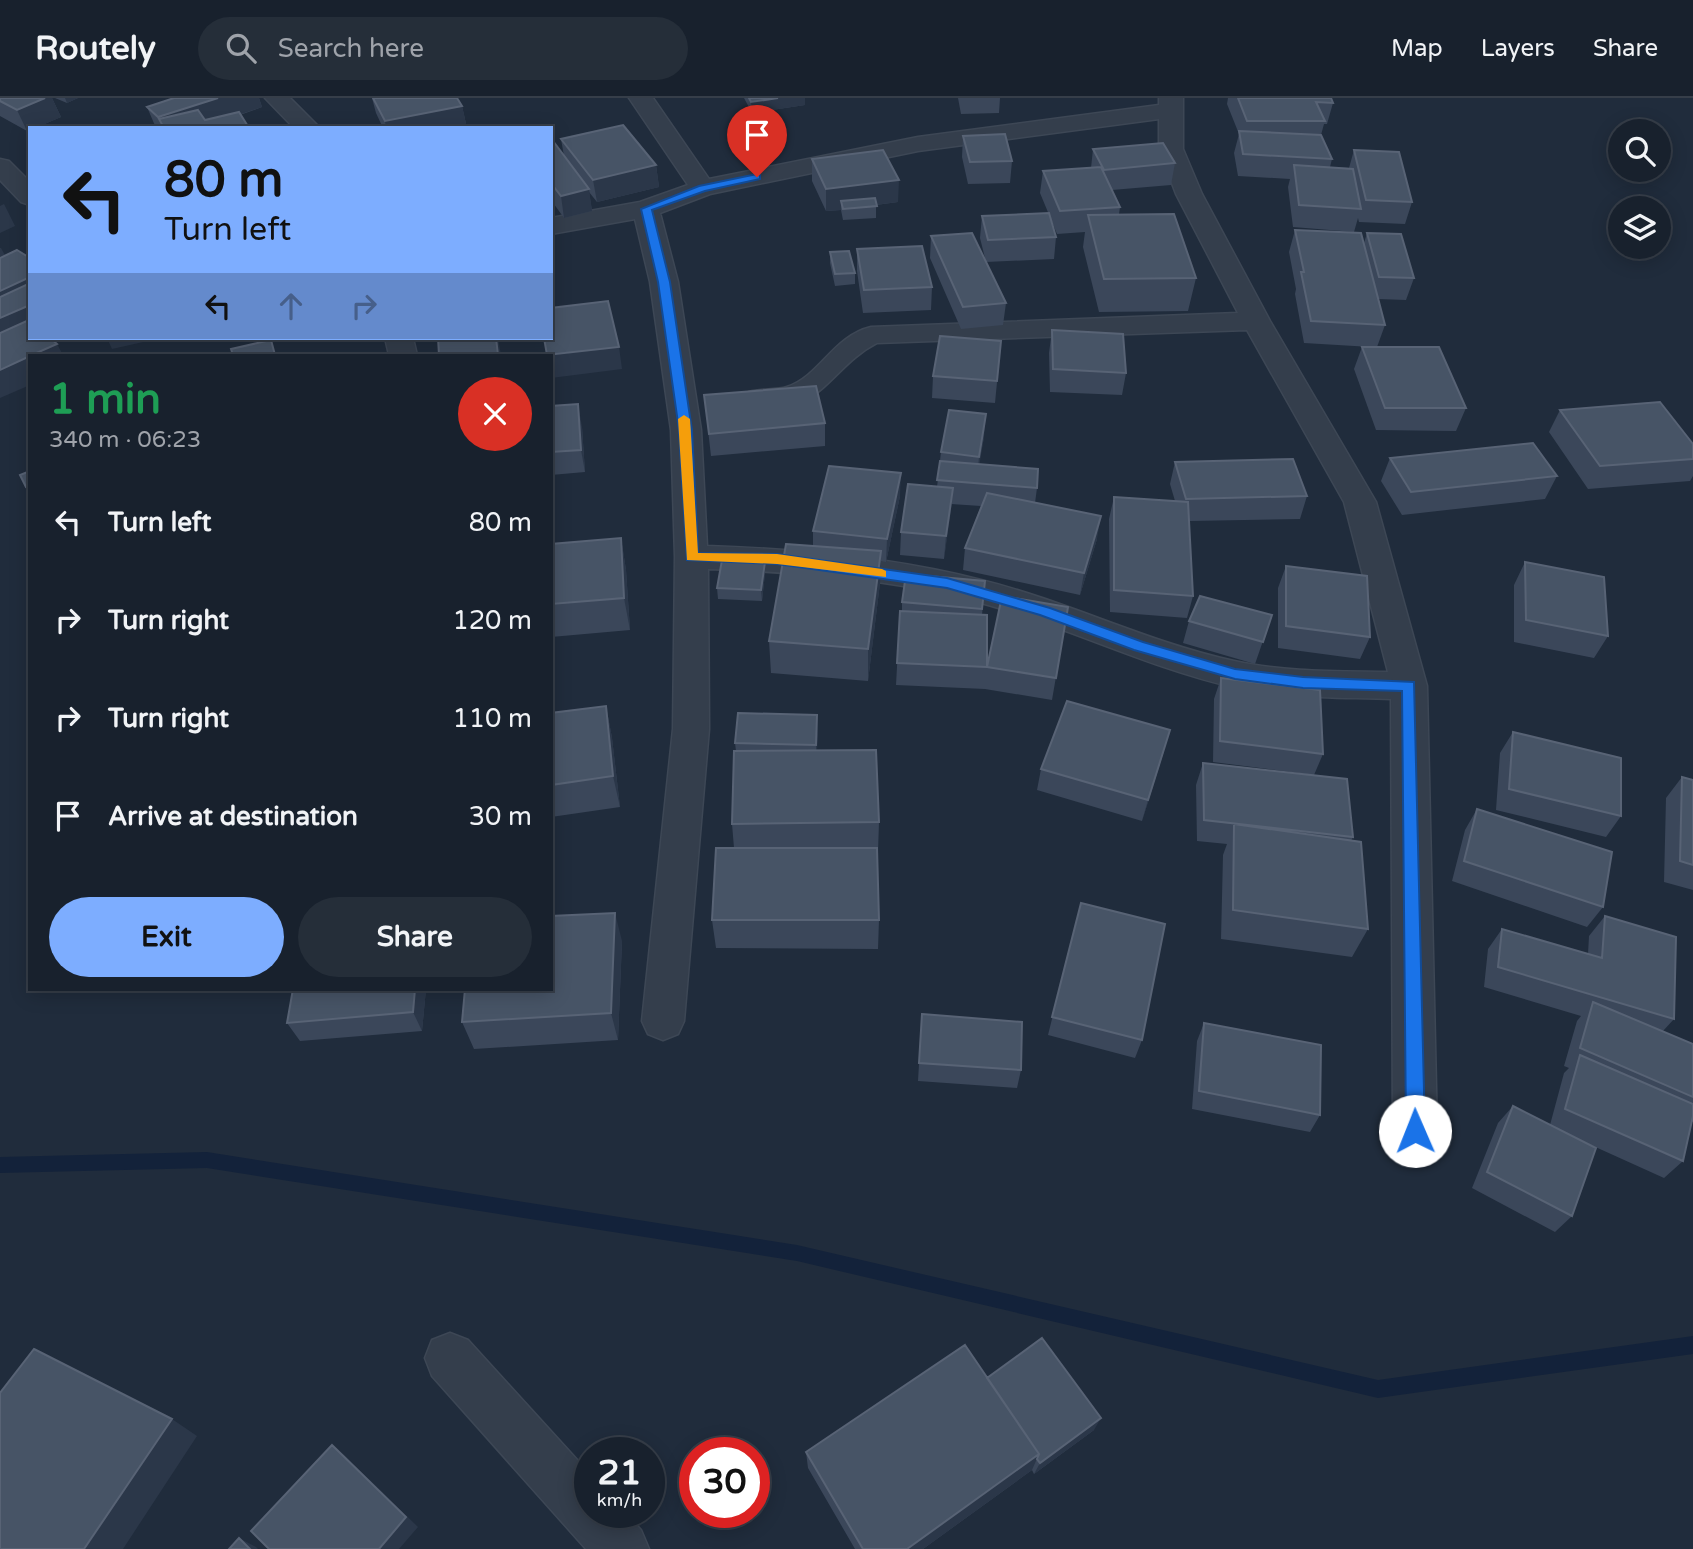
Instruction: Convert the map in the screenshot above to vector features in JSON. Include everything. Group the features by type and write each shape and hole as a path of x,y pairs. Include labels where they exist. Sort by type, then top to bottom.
{"street":[{"path":"277,98 306,126"},
{"path":"640,98 703,188"},
{"path":"553,226 646,209 703,188 918,144 1171,105 1171,149 1180,172 1255,321 1360,502 1409,686 1415,1131"},
{"path":"0,166 28,195"},
{"path":"646,209 664,282 707,402"},
{"path":"663,1021 691,729 691,557 686,430 707,402 796,395 815,382 853,342 871,335 1255,321"},
{"path":"691,557 777,559 947,583 1045,611 1139,646 1235,674 1303,682 1409,686"},
{"path":"450,1358 622,1549"}],"building":[{"path":"0,98 45,98 17,110 0,101"},
{"path":"174,98 218,98 158,117 147,107"},
{"path":"373,98 457,98 462,106 385,121"},
{"path":"749,98 778,98 751,102"},
{"path":"1238,98 1331,98 1333,103 1316,102 1325,121 1247,121"},
{"path":"198,110 205,120 239,112 248,126 163,126 159,119"},
{"path":"623,125 656,165 593,180 561,139"},
{"path":"1239,131 1321,135 1332,159 1243,154"},
{"path":"1005,134 1012,161 970,162 963,136"},
{"path":"553,141 589,189 561,196 553,186"},
{"path":"1163,143 1175,163 1104,170 1093,149"},
{"path":"883,150 899,180 826,189 812,159"},
{"path":"1354,150 1399,152 1412,202 1366,200"},
{"path":"1294,165 1353,169 1361,209 1299,205"},
{"path":"1101,167 1120,207 1060,211 1043,171"},
{"path":"875,198 877,206 843,209 841,201"},
{"path":"1049,213 1056,237 988,240 982,216"},
{"path":"1174,214 1196,278 1104,279 1088,215"},
{"path":"1295,230 1361,233 1385,325 1311,321"},
{"path":"972,233 1006,303 963,307 931,236"},
{"path":"1367,233 1401,234 1414,278 1379,277"},
{"path":"922,246 932,287 864,290 857,249"},
{"path":"17,250 28,257 28,278 0,291 0,258"},
{"path":"849,251 855,273 835,274 830,252"},
{"path":"28,284 28,306 0,318 0,297"},
{"path":"608,301 619,347 547,354 544,340 553,340 553,308"},
{"path":"28,320 28,340 52,340 57,344 28,354 28,357 0,370 0,333"},
{"path":"1052,330 1123,334 1126,373 1053,369"},
{"path":"940,336 1001,341 997,381 933,376"},
{"path":"271,340 275,354 233,354 231,349"},
{"path":"438,340 496,340 498,354 439,354"},
{"path":"1362,347 1439,347 1466,408 1385,408"},
{"path":"816,386 825,423 709,434 704,395"},
{"path":"1660,402 1693,444 1693,459 1600,466 1560,410"},
{"path":"578,404 581,450 553,452 553,406"},
{"path":"949,410 986,414 979,457 941,452"},
{"path":"1533,443 1557,476 1411,492 1390,458"},
{"path":"1293,459 1307,496 1186,499 1175,462"},
{"path":"940,461 1038,469 1037,488 937,480"},
{"path":"829,466 901,473 887,539 813,531"},
{"path":"28,472 28,486 26,487 20,475"},
{"path":"908,484 953,488 946,536 901,532"},
{"path":"987,493 1101,516 1084,573 965,548"},
{"path":"1114,497 1188,502 1193,596 1114,590"},
{"path":"621,538 624,598 553,604 553,544"},
{"path":"786,544 881,551 868,649 769,641"},
{"path":"722,560 765,562 761,590 717,588"},
{"path":"1525,562 1604,577 1608,636 1526,620"},
{"path":"1286,566 1367,576 1370,637 1286,626"},
{"path":"906,574 985,581 982,609 902,602"},
{"path":"1002,596 1068,607 1056,678 987,667"},
{"path":"1200,596 1272,615 1263,642 1189,621"},
{"path":"900,611 987,615 987,667 897,663"},
{"path":"1221,678 1320,690 1323,754 1220,741"},
{"path":"1067,701 1170,730 1148,800 1041,769"},
{"path":"606,706 613,776 553,785 553,713"},
{"path":"738,713 817,715 816,745 735,743"},
{"path":"1513,732 1621,758 1621,816 1509,789"},
{"path":"876,750 879,822 732,824 734,751"},
{"path":"1203,763 1347,779 1353,837 1204,820"},
{"path":"1682,777 1693,780 1693,865 1680,861"},
{"path":"1477,809 1612,852 1603,907 1464,861"},
{"path":"1234,824 1361,842 1368,929 1233,910"},
{"path":"716,848 877,848 879,920 712,920"},
{"path":"1081,903 1165,924 1142,1040 1052,1017"},
{"path":"615,913 611,1013 462,1022 465,991 553,991 553,916"},
{"path":"1605,916 1676,937 1674,1019 1498,967 1502,929 1602,958"},
{"path":"293,991 415,991 413,1012 287,1023"},
{"path":"1593,1002 1693,1044 1693,1097 1580,1048"},
{"path":"922,1014 1022,1022 1021,1070 919,1063"},
{"path":"1204,1023 1321,1045 1320,1115 1199,1091"},
{"path":"1580,1055 1693,1104 1683,1161 1565,1109"},
{"path":"1513,1106 1596,1148 1572,1216 1487,1172"},
{"path":"1042,1338 1101,1418 1040,1463 1037,1459 1039,1454 987,1378"},
{"path":"965,1345 1039,1454 907,1549 863,1549 806,1452"},
{"path":"34,1349 172,1419 84,1549 0,1549 0,1393"},
{"path":"332,1445 406,1517 379,1549 269,1549 251,1531"},
{"path":"239,1538 250,1549 229,1549"}],"waterway":[{"path":"0,1165 207,1160 797,1253 1378,1389 1693,1345"}],"slow traffic":[{"path":"684,419 691,557 777,559 882,574"}],"route":[{"path":"757,177 703,188 646,209 664,282 686,430 691,557 777,559 947,583 1045,611 1139,646 1235,674 1303,682 1409,686 1415,1131"}]}
